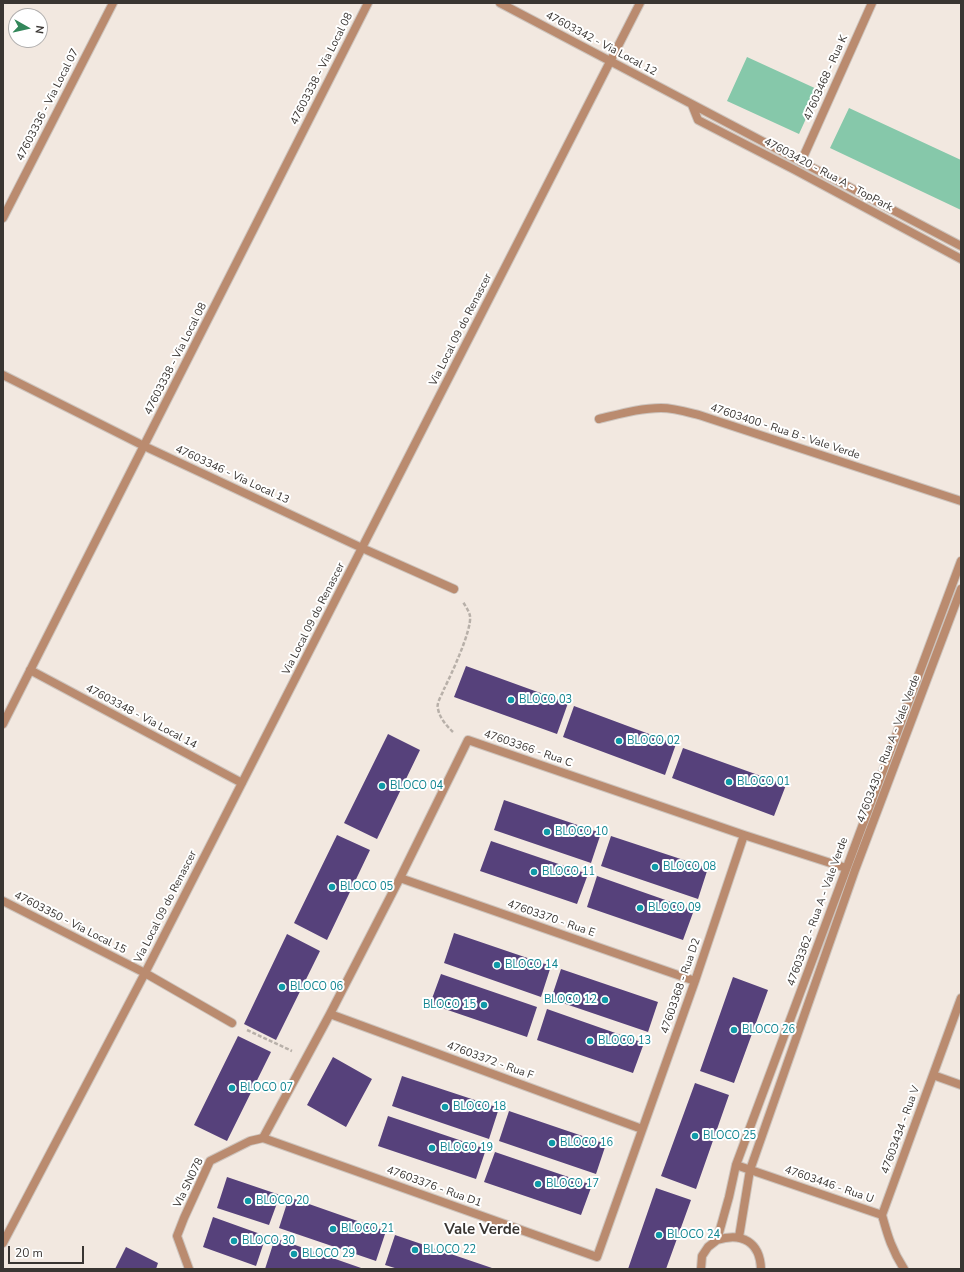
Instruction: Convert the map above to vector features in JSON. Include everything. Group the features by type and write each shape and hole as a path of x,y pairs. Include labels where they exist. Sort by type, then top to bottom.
{"street":[{"name":"47603336 - Via Local 07","path":"3,218 113,3"},
{"name":"47603338 - Via Local 08","path":"3,724 368,3"},
{"name":"47603342 - Via Local 12","path":"500,3 961,246"},
{"name":"Via Local 09 do Renascer","path":"3,1243 145,973 640,3"},
{"name":"47603468 - Rua K","path":"801,162 872,3"},
{"name":"47603420 - Rua A - TopPark","path":"692,105 698,120 961,259"},
{"name":"47603346 - Via Local 13","path":"3,375 144,446 362,548 454,589"},
{"name":"47603400 - Rua B - Vale Verde","path":"599,419 627,412 662,408 678,410 699,415 961,501"},
{"name":"47603362 - Rua A - Vale Verde","path":"701,1269 702,1256 708,1247 717,1240 736,1165 961,561"},
{"name":"47603430 - Rua A - Vale Verde","path":"738,1237 750,1170 855,870 961,589"},
{"name":"47603348 - Via Local 14","path":"30,670 242,783"},
{"name":"47603366 - Rua C","path":"264,1138 400,878 468,740 744,835 846,868"},
{"name":"47603368 - Rua D2","path":"596,1257 695,981 744,835"},
{"name":"47603370 - Rua E","path":"400,878 695,981"},
{"name":"47603350 - Via Local 15","path":"3,901 145,973 232,1023"},
{"name":"47603434 - Rua V","path":"882,1215 961,998"},
{"name":"47603372 - Rua F","path":"330,1014 642,1129"},
{"path":"933,1075 961,1085"},
{"name":"47603376 - Rua D1","path":"264,1138 596,1257"},
{"name":"VIa SN078","path":"189,1269 178,1236 184,1218 210,1161 250,1141 264,1138"},
{"name":"47603446 - Rua U","path":"736,1165 882,1215"},
{"path":"882,1215 890,1243 896,1257 904,1269"},
{"path":"717,1240 728,1236 738,1237 749,1242 757,1250 761,1260 761,1269"}],"path":[{"path":"454,589 467,608 470,617 470,624 462,648 437,708 443,721 455,734 468,740"},
{"path":"232,1023 306,1058"}],"green space":[{"path":"747,57 819,90 799,134 727,101"},
{"path":"849,108 961,160 961,210 830,148"}],"building":[{"name":"BLOCO 03","path":"466,666 568,703 557,734 454,697"},
{"name":"BLOCO 02","path":"574,706 676,744 665,775 563,737"},
{"name":"BLOCO 04","path":"388,734 420,750 377,839 344,823"},
{"name":"BLOCO 01","path":"683,748 786,785 774,816 672,778"},
{"name":"BLOCO 10","path":"504,800 601,833 591,863 494,830"},
{"name":"BLOCO 05","path":"337,835 370,850 327,940 294,923"},
{"name":"BLOCO 08","path":"611,836 708,868 698,899 601,866"},
{"name":"BLOCO 11","path":"491,841 588,874 577,904 480,871"},
{"name":"BLOCO 09","path":"597,876 694,910 683,940 587,907"},
{"name":"BLOCO 14","path":"454,933 551,966 541,997 444,963"},
{"name":"BLOCO 06","path":"287,934 320,951 276,1040 244,1024"},
{"name":"BLOCO 12","path":"561,969 658,1002 648,1032 551,999"},
{"name":"BLOCO 15","path":"441,974 537,1007 527,1037 430,1004"},
{"name":"BLOCO 26","path":"733,977 768,990 734,1083 700,1071"},
{"name":"BLOCO 13","path":"547,1009 644,1043 633,1073 537,1040"},
{"name":"BLOCO 07","path":"238,1036 271,1052 227,1141 194,1125"},
{"path":"333,1057 372,1079 346,1127 307,1105"},
{"name":"BLOCO 18","path":"402,1076 499,1108 489,1139 392,1106"},
{"name":"BLOCO 25","path":"695,1083 729,1095 696,1189 661,1176"},
{"name":"BLOCO 16","path":"509,1111 606,1144 596,1174 499,1141"},
{"name":"BLOCO 19","path":"388,1116 486,1149 476,1179 378,1146"},
{"name":"BLOCO 17","path":"495,1152 592,1185 581,1215 484,1182"},
{"name":"BLOCO 20","path":"227,1177 280,1195 269,1225 217,1208"},
{"name":"BLOCO 24","path":"656,1188 691,1200 666,1269 628,1269"},
{"name":"BLOCO 21","path":"289,1197 386,1231 376,1261 279,1228"},
{"name":"BLOCO 30","path":"213,1217 266,1236 256,1266 203,1247"},
{"name":"BLOCO 22","path":"395,1235 492,1269 398,1269 385,1265"},
{"name":"BLOCO 29","path":"275,1238 364,1269 265,1269"},
{"path":"126,1247 158,1263 156,1269 115,1269"}],"place":[{"name":"BLOCO 03","path":"511,700"},
{"name":"BLOCO 02","path":"619,741"},
{"name":"BLOCO 01","path":"729,782"},
{"name":"BLOCO 04","path":"382,786"},
{"name":"BLOCO 10","path":"547,832"},
{"name":"BLOCO 08","path":"655,867"},
{"name":"BLOCO 11","path":"534,872"},
{"name":"BLOCO 05","path":"332,887"},
{"name":"BLOCO 09","path":"640,908"},
{"name":"BLOCO 14","path":"497,965"},
{"name":"BLOCO 06","path":"282,987"},
{"name":"BLOCO 12","path":"605,1000"},
{"name":"BLOCO 15","path":"484,1005"},
{"name":"BLOCO 26","path":"734,1030"},
{"name":"BLOCO 13","path":"590,1041"},
{"name":"BLOCO 07","path":"232,1088"},
{"name":"BLOCO 18","path":"445,1107"},
{"name":"BLOCO 25","path":"695,1136"},
{"name":"BLOCO 16","path":"552,1143"},
{"name":"BLOCO 19","path":"432,1148"},
{"name":"BLOCO 17","path":"538,1184"},
{"name":"BLOCO 20","path":"248,1201"},
{"name":"BLOCO 21","path":"333,1229"},
{"name":"BLOCO 24","path":"659,1235"},
{"name":"BLOCO 30","path":"234,1241"},
{"name":"BLOCO 22","path":"415,1250"},
{"name":"BLOCO 29","path":"294,1254"}],"district":[{"name":"Vale Verde","path":"482,1230"}]}
